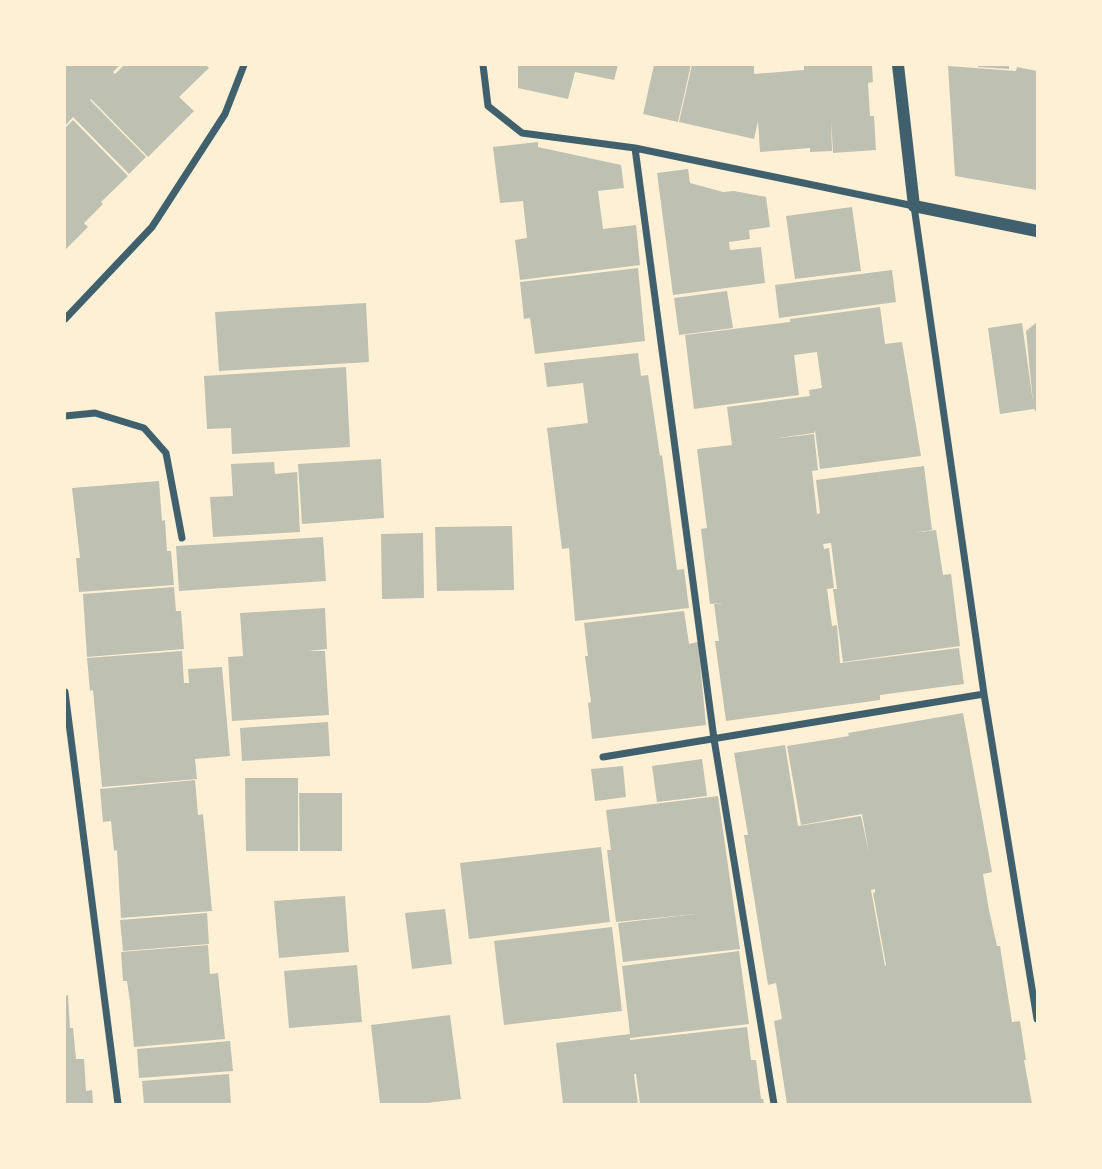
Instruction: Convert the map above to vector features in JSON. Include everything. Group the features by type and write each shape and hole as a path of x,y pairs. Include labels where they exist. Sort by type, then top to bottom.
{"street":[{"path":"65,319 152,227 225,114 244,65"},
{"path":"483,65 488,106 522,134 635,148 1037,231"},
{"path":"898,65 914,206 984,694 1037,1019"},
{"path":"635,148 714,739 774,1104"},
{"path":"65,416 95,413 144,428 166,453 182,538"},
{"path":"65,692 118,1104"},
{"path":"603,757 984,694"}],"building":[{"path":"65,65 120,65 113,72 115,74 124,65 206,65 209,68 179,97 194,111 148,157 90,100 146,157 129,174 73,117 65,126"},
{"path":"518,65 618,65 614,80 575,72 568,99 518,88"},
{"path":"654,65 691,65 678,122 643,114"},
{"path":"692,65 754,65 754,74 804,70 804,65 872,65 873,82 868,83 876,150 833,153 831,118 832,151 810,152 810,148 760,152 758,121 754,139 679,122"},
{"path":"1009,65 1009,69 978,67"},
{"path":"948,66 1016,71 1017,67 1037,71 1036,190 955,176"},
{"path":"73,120 128,176 101,202 103,204 84,223 88,227 65,250 65,128"},
{"path":"538,142 538,147 621,165 624,188 598,191 603,229 636,225 640,265 520,280 515,240 527,238 523,201 500,203 493,147"},
{"path":"688,169 690,183 723,192 734,191 766,197 770,227 749,230 750,239 729,242 730,250 761,247 765,283 673,295 657,173"},
{"path":"852,207 861,271 795,279 786,216"},
{"path":"638,268 645,341 535,354 530,318 524,319 520,282"},
{"path":"892,270 896,302 779,318 775,285"},
{"path":"727,291 733,328 679,335 674,298"},
{"path":"366,303 369,362 219,371 215,312"},
{"path":"880,307 885,344 902,342 921,456 820,469 815,430 814,433 771,439 814,434 818,470 812,471 817,514 820,513 816,480 924,466 932,530 913,533 936,530 943,575 951,574 960,646 843,662 833,589 837,589 831,543 823,544 824,549 829,548 834,588 827,589 832,626 837,625 840,663 959,648 964,684 880,695 880,700 726,721 715,641 719,641 714,604 723,603 710,604 701,529 707,528 697,449 732,445 727,407 810,396 809,390 822,388 817,352 794,355 799,395 694,409 685,335"},
{"path":"1037,322 1037,413 1034,409 1000,414 988,328 1022,323 1033,402 1026,331"},
{"path":"638,353 641,376 648,375 677,570 684,569 689,608 575,621 569,548 562,549 547,428 588,423 583,383 547,387 544,363"},
{"path":"346,367 350,447 232,454 231,428 207,429 204,376"},
{"path":"381,459 384,518 302,524 298,464"},
{"path":"274,462 275,474 297,472 300,532 213,537 210,497 233,496 231,464"},
{"path":"159,481 162,521 165,520 167,551 171,551 174,585 79,592 76,558 80,558 72,488"},
{"path":"512,526 514,590 437,591 435,527"},
{"path":"423,533 424,598 382,599 381,534"},
{"path":"323,537 326,581 179,591 176,546"},
{"path":"174,587 176,611 181,611 184,649 87,657 83,594"},
{"path":"325,608 327,649 307,651 325,651 329,715 232,721 228,657 243,656 240,613"},
{"path":"684,611 689,644 698,642 706,725 592,739 584,623"},
{"path":"182,651 184,683 189,683 188,669 222,667 230,756 195,759 197,779 102,787 93,690 90,691 87,658"},
{"path":"963,713 992,872 983,874 989,910 997,946 1000,946 1012,1022 1020,1021 1032,1104 787,1104 774,1021 782,1019 776,983 768,985 734,753 785,745 798,826 861,816 869,853 862,814 801,825 787,746 849,736 848,733","holes":["875,889 873,893 885,966 871,890"]},
{"path":"328,722 330,756 242,761 240,728"},
{"path":"702,759 707,796 657,802 652,766"},
{"path":"623,766 626,797 595,801 591,769"},
{"path":"245,778 298,778 298,851 246,851"},
{"path":"195,780 198,815 203,814 212,911 121,918 117,850 114,851 111,821 103,822 100,789"},
{"path":"299,793 342,793 342,851 300,851"},
{"path":"718,796 740,949 623,962 618,923 696,914 616,922 607,850 611,850 606,810"},
{"path":"601,847 610,922 469,939 460,863"},
{"path":"345,896 349,952 279,958 274,901"},
{"path":"445,909 452,964 412,969 405,913"},
{"path":"207,913 209,944 123,951 120,920"},
{"path":"612,927 622,1011 504,1025 494,941"},
{"path":"208,945 210,974 218,973 225,1039 134,1047 130,1002 127,981 123,981 121,952"},
{"path":"739,951 749,1024 630,1040 747,1027 751,1060 756,1060 764,1104 640,1104 634,1074 638,1104 563,1104 556,1043 630,1034 622,966"},
{"path":"357,965 362,1022 289,1028 284,971"},
{"path":"68,995 70,1028 73,1028 76,1059 84,1059 86,1091 92,1090 93,1104 65,1104 65,996"},
{"path":"450,1015 461,1099 418,1104 380,1104 371,1025"},
{"path":"230,1041 233,1071 139,1078 137,1049"},
{"path":"229,1074 231,1104 144,1104 142,1081"}]}
